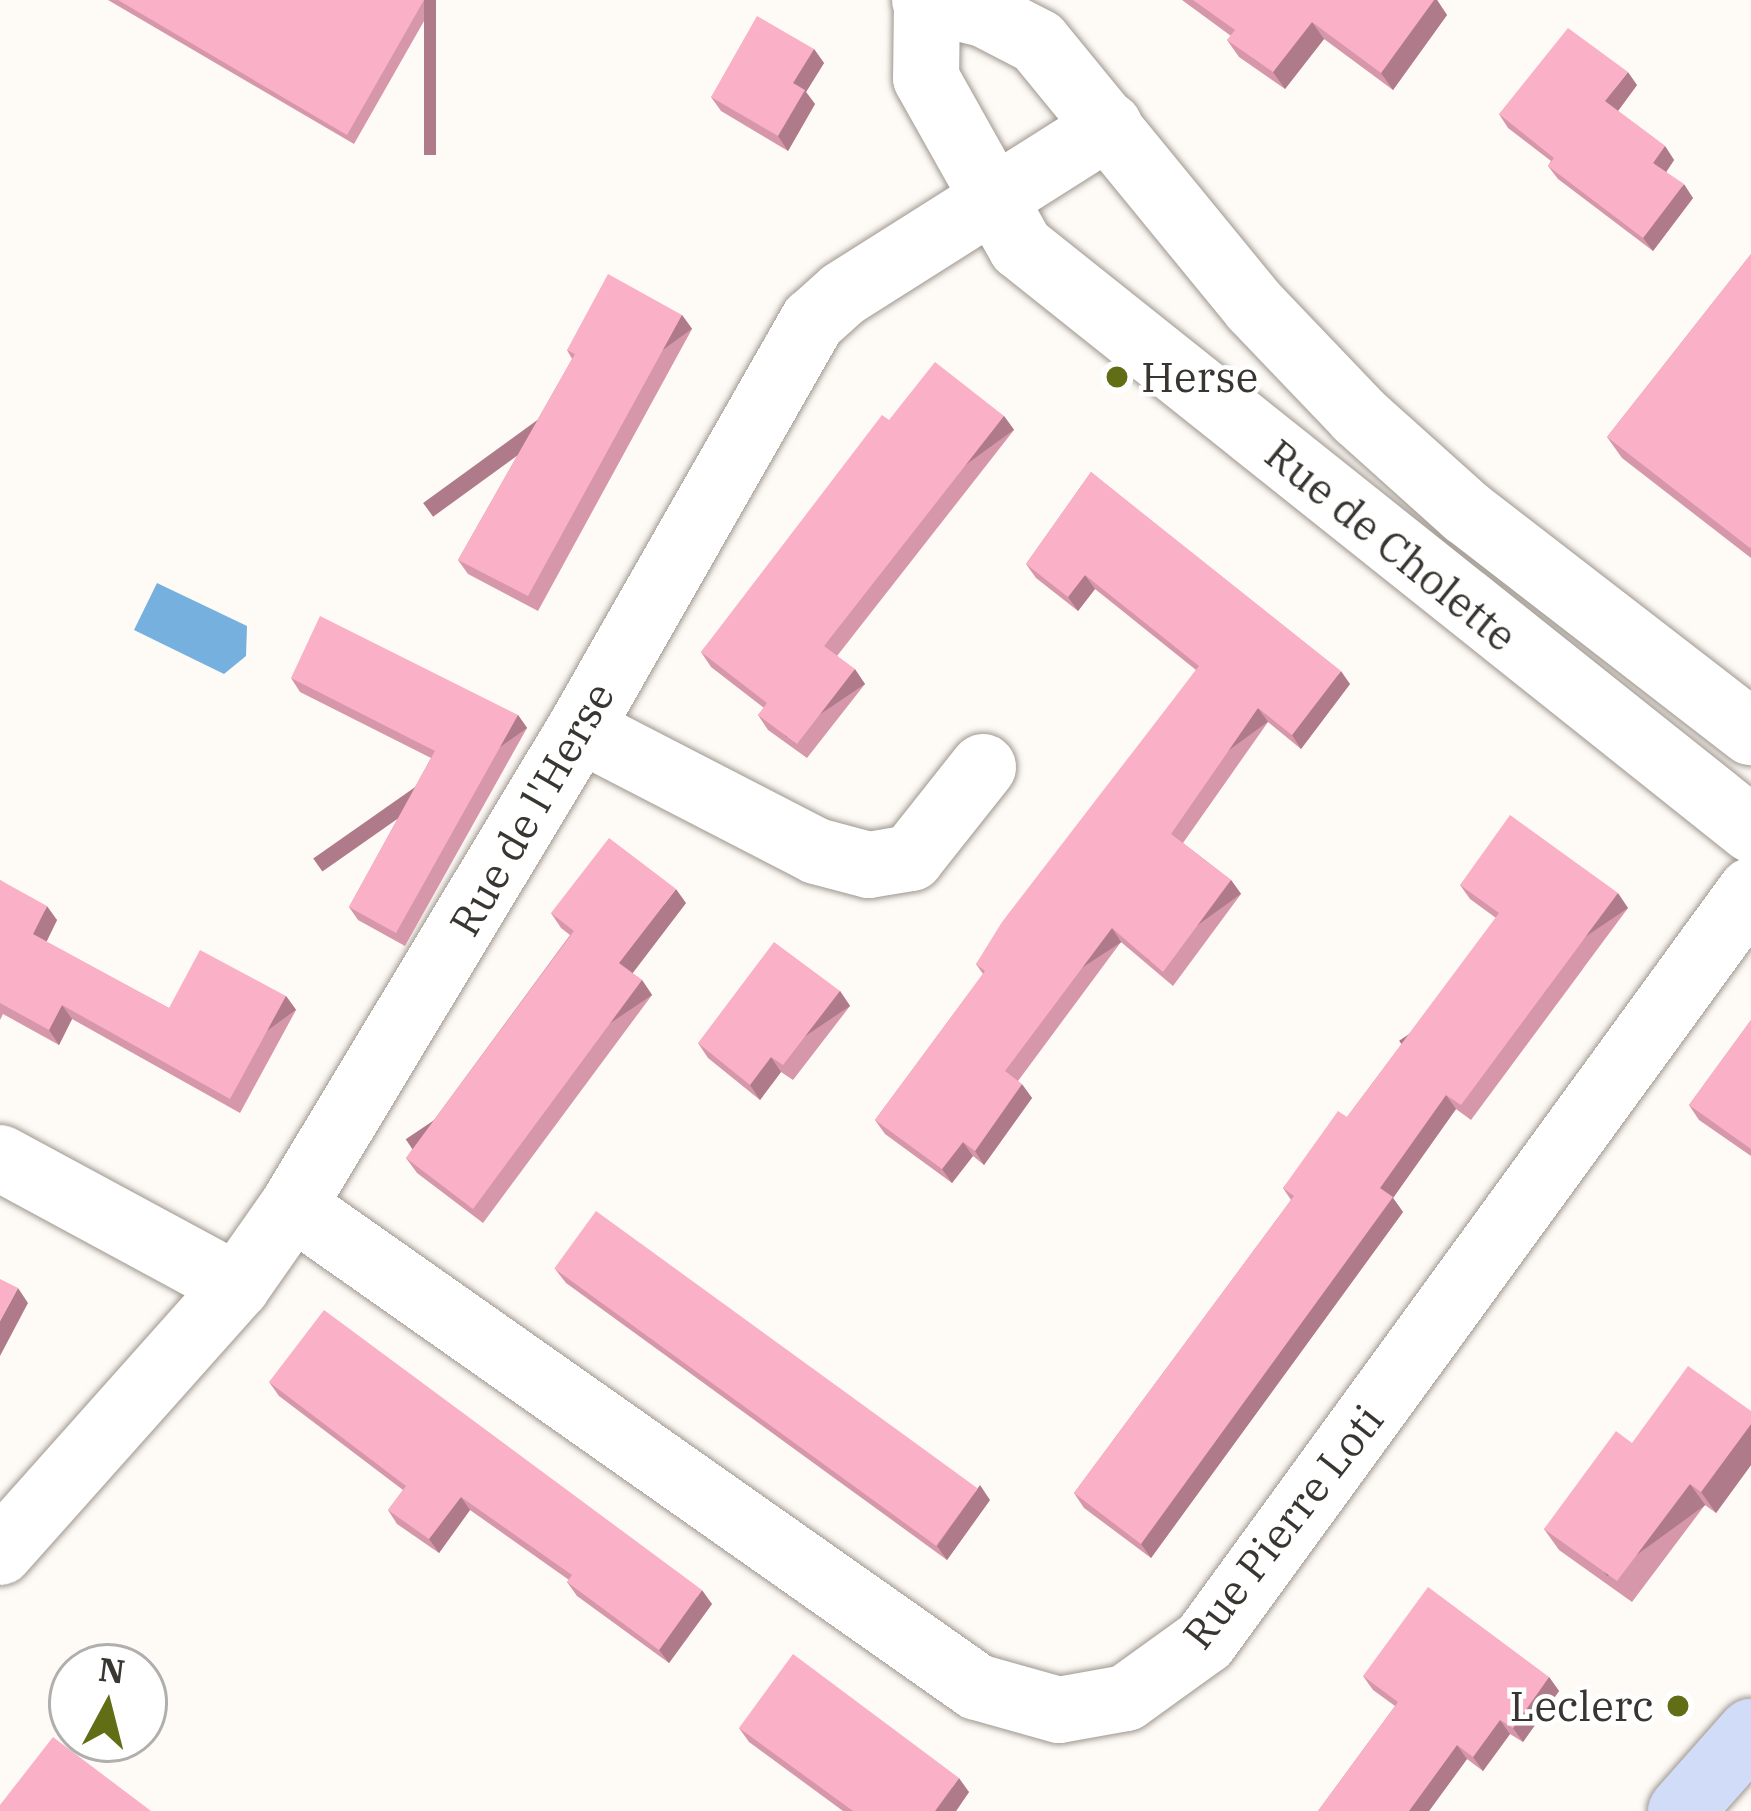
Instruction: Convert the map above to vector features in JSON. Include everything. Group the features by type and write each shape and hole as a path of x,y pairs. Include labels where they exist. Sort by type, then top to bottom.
{"main road":[{"path":"1681,1811 1751,1732"}],"street":[{"name":"Rue de Cholette","path":"1751,732 1466,512 1359,416 1255,308 1038,42 984,14 927,0 926,78 991,205 1058,280 1751,829"},
{"name":"Rue de l'Herse","path":"0,1552 237,1286 293,1206 580,729 813,321 843,294 991,205 1109,126"},
{"path":"580,729 816,851 869,866 911,858 983,767"},
{"name":"Rue Pierre Loti","path":"293,1206 977,1687 1059,1710 1126,1698 1205,1641 1751,891"},
{"path":"0,1158 237,1286"}],"water":[{"path":"157,583 247,626 246,656 224,674 134,630"}],"building":[{"path":"118,0 424,0 347,135"},
{"path":"1193,0 1434,0 1381,73 1312,22 1273,72 1227,40 1235,30"},
{"path":"757,16 814,49 793,83 805,90 778,136 711,97"},
{"path":"1568,28 1628,72 1605,101 1665,146 1653,163 1684,184 1643,238 1548,166 1554,158 1499,114"},
{"path":"1751,254 1751,547 1750,548 1607,437"},
{"path":"608,274 682,315 528,596 458,560 575,354 567,350"},
{"path":"935,362 1004,416 824,646 855,669 797,744 758,715 767,703 701,652 882,415 889,420"},
{"path":"1091,472 1341,671 1292,735 1258,708 1171,834 1231,880 1163,972 1112,928 1005,1071 1022,1084 975,1151 963,1142 942,1169 875,1120 985,971 976,964 1002,922 1199,666 1085,575 1068,597 1026,564"},
{"path":"320,616 518,715 396,933 349,907 435,751 291,678"},
{"path":"1510,815 1618,893 1461,1105 1446,1095 1380,1188 1393,1197 1141,1544 1074,1493 1294,1196 1283,1188 1338,1111 1347,1117 1499,913 1460,885"},
{"path":"609,838 676,889 619,963 642,980 473,1209 406,1158 574,931 551,913"},
{"path":"0,880 47,906 33,934 169,1008 200,950 286,996 230,1099 62,1005 49,1030 0,1003"},
{"path":"774,942 840,991 783,1065 771,1057 750,1085 698,1043"},
{"path":"1751,1020 1751,1149 1689,1105"},
{"path":"596,1211 978,1488 936,1546 554,1268"},
{"path":"0,1279 18,1288 0,1321"},
{"path":"324,1310 702,1590 659,1650 567,1582 572,1575 461,1497 429,1539 388,1510 406,1486 269,1382"},
{"path":"1688,1366 1751,1411 1751,1424 1701,1492 1690,1484 1617,1581 1544,1529 1616,1431 1632,1443"},
{"path":"1428,1587 1549,1677 1513,1728 1500,1720 1473,1757 1457,1745 1409,1811 1318,1811 1398,1702 1363,1676"},
{"path":"793,1654 959,1778 935,1811 853,1811 739,1728"},
{"path":"48,1743 48,1763 87,1763 151,1811 0,1811"}],"place":[{"name":"Herse","path":"1117,377"},
{"name":"Leclerc","path":"1678,1706"}]}
